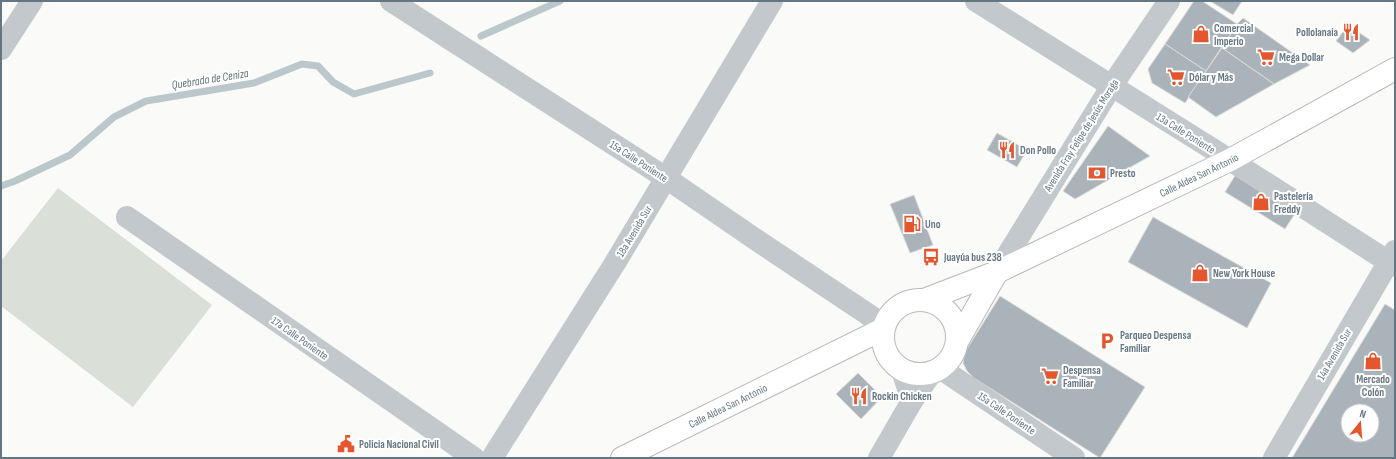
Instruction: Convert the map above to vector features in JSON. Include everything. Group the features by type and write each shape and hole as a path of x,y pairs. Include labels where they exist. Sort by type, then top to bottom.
{"main road":[{"name":"Calle Aldea San Antonio","path":"924,300 997,272 1230,160 1395,69"},
{"path":"958,340 957,328 945,309 935,303 924,300 911,300 900,305 890,314 884,327 884,347 895,362 912,374 922,374 936,370 949,361 955,351 958,340 997,272"},
{"name":"Calle Aldea San Antonio","path":"622,458 834,354 884,327"},
{"name":"Calle Aldea San Antonio","path":"834,354 895,362"}],"street":[{"path":"1,49 32,1"},
{"name":"18a Avenida Sur","path":"492,458 615,263 772,1"},
{"name":"13a Calle Poniente","path":"976,1 1111,87 1393,260"},
{"name":"Avenida Fray Felipe de Jesús Moraga","path":"997,272 1111,87 1170,1"},
{"name":"15a Calle Poniente","path":"400,4 666,178 884,327"},
{"name":"17a Calle Poniente","path":"127,217 474,458"},
{"name":"14a Avenida Sur","path":"1274,458 1393,260"},
{"path":"895,362 912,401"},
{"path":"879,458 912,401 936,370"},
{"name":"15a Calle Poniente","path":"936,370 1074,458"}],"shaded area":[{"path":"58,188 212,305 133,407 1,306 1,261"}],"building":[{"name":"Comercial Imperio","path":"1194,1 1202,1 1237,24 1206,71 1165,44"},
{"path":"1210,1 1242,1 1233,15"},
{"name":"Mega Dollar","path":"1243,18 1310,65 1274,84 1222,48 1237,24"},
{"name":"Pollolanaia","path":"1348,25 1370,40 1353,53 1336,41"},
{"name":"Dólar y Más","path":"1165,44 1206,71 1185,103 1152,83 1148,69"},
{"path":"1222,48 1274,84 1216,117 1188,97"},
{"name":"Presto","path":"1108,126 1150,156 1075,199 1063,191"},
{"name":"Don Pollo","path":"997,133 1027,150 1017,167 987,150"},
{"name":"Pastelería Freddy","path":"1236,174 1296,212 1285,229 1225,192"},
{"name":"Uno","path":"914,195 933,245 910,253 890,204"},
{"name":"New York House","path":"1153,217 1271,283 1247,328 1128,262"},
{"name":"Despensa Familiar","path":"1000,296 1145,387 1100,458 974,378 967,371 963,363 965,352"},
{"name":"Mercado Colón","path":"1385,304 1395,310 1395,458 1292,458"},
{"name":"Rockin Chicken","path":"858,373 882,397 861,419 836,394"}],"waterway":[{"name":"Quebrada de Ceniza","path":"481,36 560,1"},
{"name":"Quebrada de Ceniza","path":"1,186 70,155 114,117 146,101 254,83 302,64 318,66 333,82 354,94 430,73"}],"place":[{"name":"Pollolanaia","path":"1351,32"},
{"name":"Comercial Imperio","path":"1201,34"},
{"name":"Mega Dollar","path":"1266,57"},
{"name":"Dólar y Más","path":"1176,77"},
{"name":"Don Pollo","path":"1007,150"},
{"name":"Presto","path":"1097,173"},
{"name":"Pastelería Freddy","path":"1261,202"},
{"name":"Uno","path":"912,224"},
{"name":"Juayúa bus 238","path":"931,257"},
{"name":"New York House","path":"1200,273"},
{"name":"Parqueo Despensa Familiar","path":"1107,341"},
{"name":"Mercado Colón","path":"1373,361"},
{"name":"Despensa Familiar","path":"1050,376"},
{"name":"Rockin Chicken","path":"859,396"},
{"name":"Policia Nacional Civil","path":"346,444"}]}
